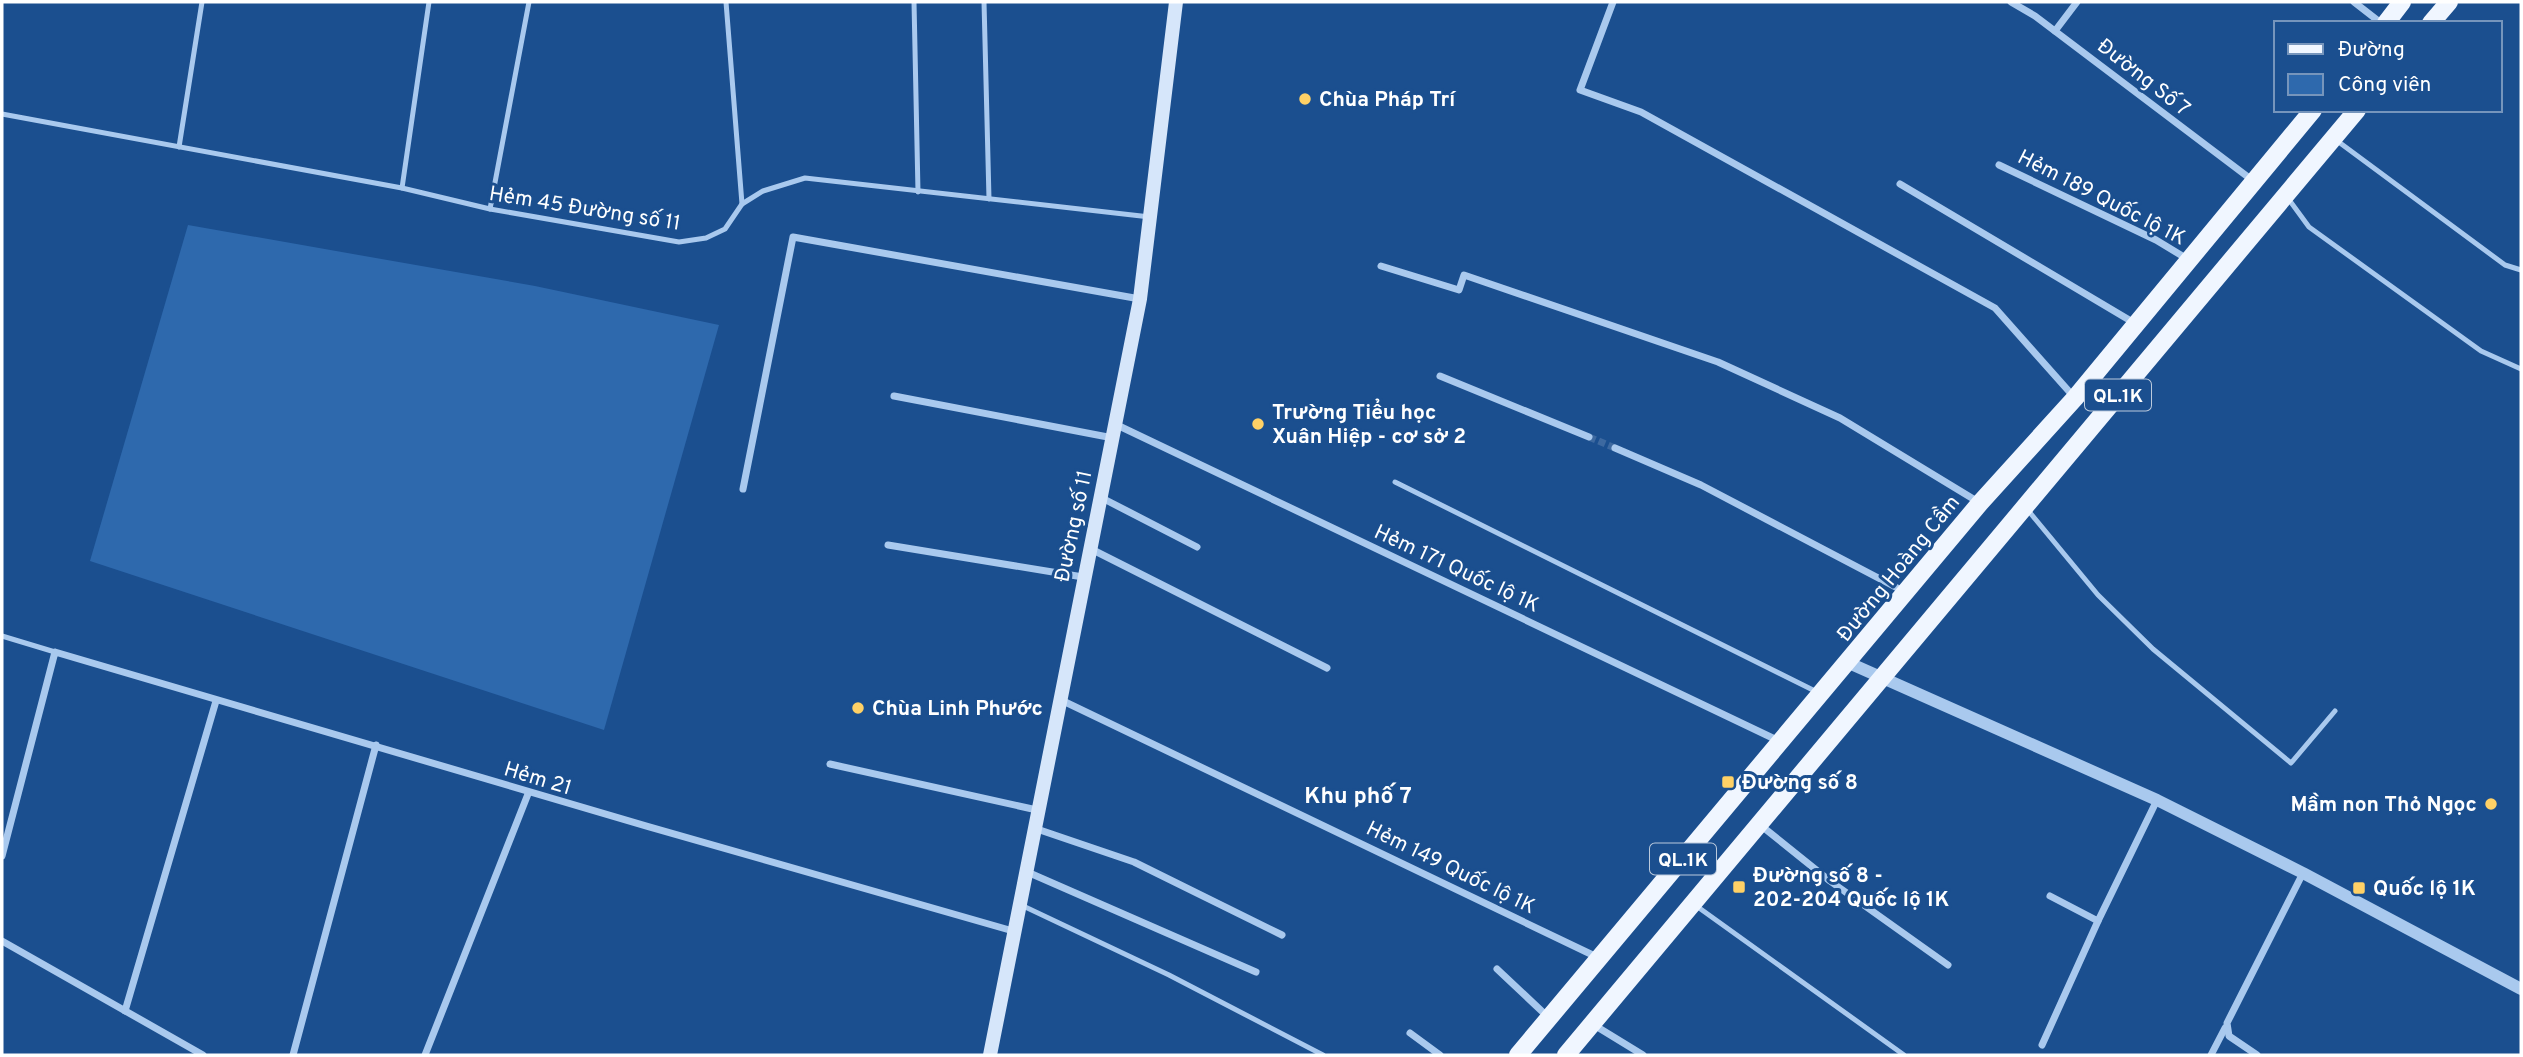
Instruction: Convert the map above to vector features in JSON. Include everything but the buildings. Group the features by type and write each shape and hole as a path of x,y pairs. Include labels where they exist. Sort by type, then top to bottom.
{"main road":[{"name":"Đường số 11","path":"990,1055 1140,299 1176,2"},
{"path":"2386,21 2402,2"},
{"path":"2433,21 2449,2"},
{"name":"Đường Hoàng Cầm","path":"1518,1055 1849,663 1980,503 2075,398 2311,112"},
{"name":"QL.1K","path":"1566,1055 1590,1023 2355,112"}],"street":[{"path":"1613,2 1580,90 1641,112 1995,308 2075,398"},
{"name":"Đường Số 7","path":"2011,2 2054,31 2254,182"},
{"path":"2054,31 2077,2"},
{"path":"2354,2 2381,21"},
{"name":"Hẻm 189 Quốc lộ 1K","path":"1999,165 2156,240 2189,260"},
{"path":"1900,184 2136,324"},
{"path":"743,489 793,237 1140,299"},
{"path":"1381,267 1460,290 1464,275 1718,362 1840,418 1980,503"},
{"path":"1440,376 1588,437"},
{"name":"Hẻm 171 Quốc lộ 1K","path":"894,396 1115,432 1782,743"},
{"path":"1615,448 1701,485 1905,592"},
{"path":"1102,498 1197,547"},
{"path":"888,545 1083,577"},
{"path":"1090,549 1326,668"},
{"path":"2,856 55,652"},
{"name":"Hẻm 21","path":"55,652 216,701 376,745 528,794 1013,931"},
{"path":"1849,663 2157,800 2303,873 2521,989"},
{"name":"Hẻm 149 Quốc lộ 1K","path":"1061,699 1599,958"},
{"path":"125,1011 216,701"},
{"path":"293,1055 376,745"},
{"path":"830,764 1037,810"},
{"path":"425,1055 528,794"},
{"path":"2042,1045 2157,800"},
{"path":"1759,824 1830,881 1948,965"},
{"path":"1033,828 1134,862 1282,934"},
{"path":"1025,870 1256,972"},
{"path":"2211,1055 2303,873"},
{"path":"2050,896 2098,921"},
{"path":"2,941 203,1055"},
{"path":"1497,969 1549,1017"},
{"path":"1590,1023 1643,1055"},
{"path":"2226,1029 2256,1055"},
{"path":"1410,1033 1440,1055"}],"lane":[{"path":"178,146 201,2"},
{"path":"402,188 429,2"},
{"path":"489,209 528,2"},
{"path":"726,2 742,204"},
{"path":"914,2 918,192"},
{"path":"984,2 989,199"},
{"name":"Hẻm 45 Đường số 11","path":"2,114 402,188 489,209 679,242 706,238 725,229 742,204 783,183 805,178 1150,217"},
{"path":"2333,138 2505,265 2521,270"},
{"path":"2285,194 2309,227 2481,351 2521,369"},
{"path":"1395,482 1821,694"},
{"path":"2025,507 2098,595 2153,649 2291,763 2335,711"},
{"path":"2,636 55,652"},
{"path":"1018,904 1169,975 1323,1055"},
{"path":"1692,904 1904,1055"}],"green space":[{"path":"188,225 535,286 719,325 604,730 90,561"}],"tunnel":[{"path":"1589,437 1615,448"}],"place":[{"name":"Chùa Pháp Trí","path":"1305,99"},
{"name":"Trường Tiểu học Xuân Hiệp - cơ sở 2","path":"1258,424"},
{"name":"Chùa Linh Phước","path":"858,708"},
{"name":"Đường số 8","path":"1728,782"},
{"name":"Mầm non Thỏ Ngọc","path":"2491,804"},
{"name":"Đường số 8 - 202-204 Quốc lộ 1K","path":"1739,887"},
{"name":"Quốc lộ 1K","path":"2359,888"}],"district":[{"name":"Khu phố 7","path":"1358,795"}]}
